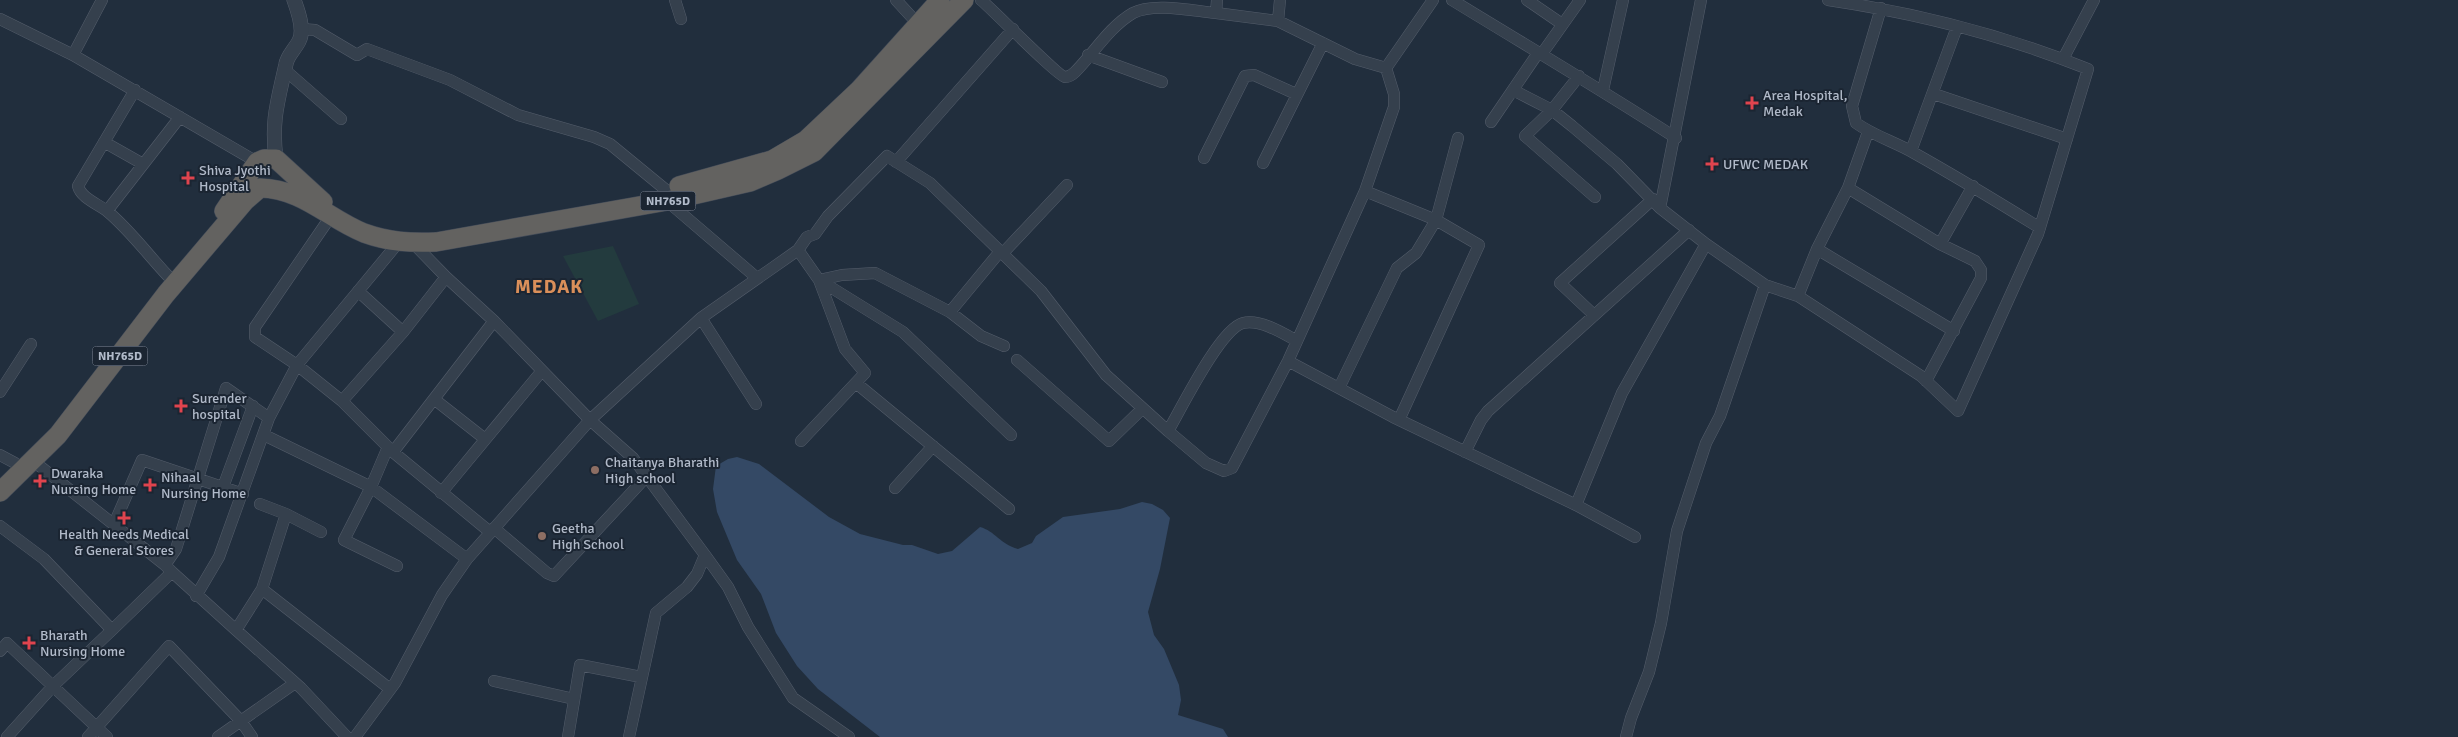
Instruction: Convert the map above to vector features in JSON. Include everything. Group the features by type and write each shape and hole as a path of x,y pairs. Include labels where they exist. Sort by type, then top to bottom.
{"highway":[{"name":"NH765D","path":"0,492 16,459 58,435 166,294 234,213 260,188 277,189 312,202 331,216 364,232 406,243 436,242 667,195 772,160 806,140 859,90 940,0"},
{"name":"NH765D","path":"276,159 315,195 338,213 376,228 408,234 454,229 750,182 814,152 964,0"},
{"path":"257,162 264,159 276,159"},
{"name":"NH765D","path":"0,477 16,459 51,427 168,276 228,206 257,162"}],"street":[{"path":"73,55 102,0"},
{"path":"276,159 273,134 275,107 286,62 300,39 301,29 294,0"},
{"path":"675,0 681,19"},
{"path":"896,0 918,24"},
{"path":"981,0 1063,77 1070,76 1075,72 1088,55 1124,20 1151,4 1278,20 1355,59 1386,68"},
{"path":"1216,12 1217,0"},
{"path":"1278,20 1280,0"},
{"path":"1386,68 1432,0"},
{"path":"1452,0 1603,90 1676,138"},
{"path":"1527,0 1562,24"},
{"path":"1491,122 1512,90 1580,0"},
{"path":"1603,90 1623,0"},
{"path":"1660,208 1676,138 1701,0"},
{"path":"1512,90 1552,110 1617,164 1660,208 1706,244 1765,285 1798,296 1926,382 1958,411 2040,228 2088,69 2063,59 1957,27 1881,8 1828,0"},
{"path":"2063,59 2094,0"},
{"path":"1881,8 1852,106 1856,123 1868,132 1911,152 1973,186 2040,228"},
{"path":"0,19 73,55 257,162"},
{"path":"1911,152 1934,94 1957,27"},
{"path":"301,29 315,30 357,55 367,50 423,69 518,115 594,137 616,149 757,278"},
{"path":"896,162 1013,29"},
{"path":"1264,163 1296,94 1323,43"},
{"path":"1088,55 1162,82"},
{"path":"355,737 400,674 442,595 467,559 590,420 701,318 798,250 807,237 815,234 828,216 887,156 930,183 1045,295 1106,375 1142,408 1206,463 1224,471 1232,468 1288,361 1365,192 1394,107 1394,94 1386,68"},
{"path":"285,70 341,119"},
{"path":"1204,158 1244,76 1254,75 1296,94"},
{"path":"1579,76 1552,110 1527,132 1526,136 1595,197"},
{"path":"135,90 78,186 82,194 107,211 168,276"},
{"path":"1934,94 2067,139"},
{"path":"107,211 180,117"},
{"path":"1798,296 1817,249 1848,188 1868,132"},
{"path":"1343,390 1339,388 1397,268 1416,253 1436,220 1458,138"},
{"path":"104,142 143,164"},
{"path":"950,312 998,254 1003,254 1068,185"},
{"path":"1940,244 1973,186"},
{"path":"1848,188 1940,244 1975,261 1981,270 1981,278 1926,382"},
{"path":"1365,192 1436,220 1479,245 1399,420"},
{"path":"1594,314 1560,284 1653,199"},
{"path":"331,216 254,327 255,337 297,365 342,401 391,450 441,493 547,573 554,576 647,476"},
{"path":"1465,452 1481,420 1488,411 1689,230"},
{"path":"196,596 219,557 244,494 269,418 297,365 358,290 406,243 494,321 541,372 590,420 633,458 728,587 748,627 793,698 849,737"},
{"path":"1576,505 1622,393 1706,244"},
{"path":"1817,249 1954,331"},
{"path":"798,250 819,280 845,349 865,373 800,441"},
{"path":"819,280 842,275 875,273 950,312 980,336 1004,346"},
{"path":"342,401 402,332 446,277"},
{"path":"819,280 903,332 1011,435"},
{"path":"1626,737 1631,718 1649,672 1671,571 1677,531 1706,443 1720,416 1765,285"},
{"path":"358,290 402,332"},
{"path":"701,318 756,404"},
{"path":"397,566 344,540 391,450 434,399 494,321"},
{"path":"1168,431 1215,348 1235,327 1244,323 1258,324 1273,328 1297,341"},
{"path":"1,387 31,344"},
{"path":"1017,360 1109,441 1142,408"},
{"path":"1288,361 1399,420 1576,505 1635,537"},
{"path":"441,493 541,372"},
{"path":"856,383 1009,509"},
{"path":"7,737 53,686 112,630 169,568 226,388 269,418"},
{"path":"434,399 485,439"},
{"path":"223,487 253,406"},
{"path":"264,436 371,487 467,559"},
{"path":"895,488 933,446"},
{"path":"16,459 114,524 169,568 196,596 295,683 347,737"},
{"path":"114,524 142,460 244,494"},
{"path":"260,504 286,514 321,532"},
{"path":"236,630 262,589 286,514"},
{"path":"0,526 44,559 112,630"},
{"path":"629,737 656,613 688,587 697,574 705,555"},
{"path":"262,589 390,689"},
{"path":"2,644 53,686 107,737"},
{"path":"88,737 169,646 241,721 252,737"},
{"path":"568,737 580,665 641,677"},
{"path":"494,682 574,699"},
{"path":"218,737 295,683"}],"green space":[{"path":"613,246 639,304 598,321 563,256"}],"water":[{"path":"737,457 759,464 829,517 860,534 903,545 912,545 938,554 952,551 980,527 990,531 1007,544 1018,549 1032,543 1036,536 1063,517 1120,509 1142,502 1152,504 1163,510 1170,518 1160,569 1148,612 1154,635 1164,649 1179,685 1181,700 1178,715 1223,729 1228,737 880,737 818,689 797,666 776,633 761,594 737,560 717,512 713,489 716,466 728,459"}],"place":[{"name":"Area Hospital, Medak","path":"1752,103"},
{"name":"UFWC MEDAK","path":"1712,164"},
{"name":"Shiva Jyothi Hospital","path":"188,178"},
{"name":"Surender hospital","path":"181,406"},
{"name":"Chaitanya Bharathi High school","path":"595,470"},
{"name":"Dwaraka Nursing Home","path":"40,481"},
{"name":"Nihaal Nursing Home","path":"150,485"},
{"name":"Health Needs Medical & General Stores","path":"124,518"},
{"name":"Geetha High School","path":"542,536"},
{"name":"Bharath Nursing Home","path":"29,643"}],"district":[{"name":"MEDAK","path":"549,287"}]}
